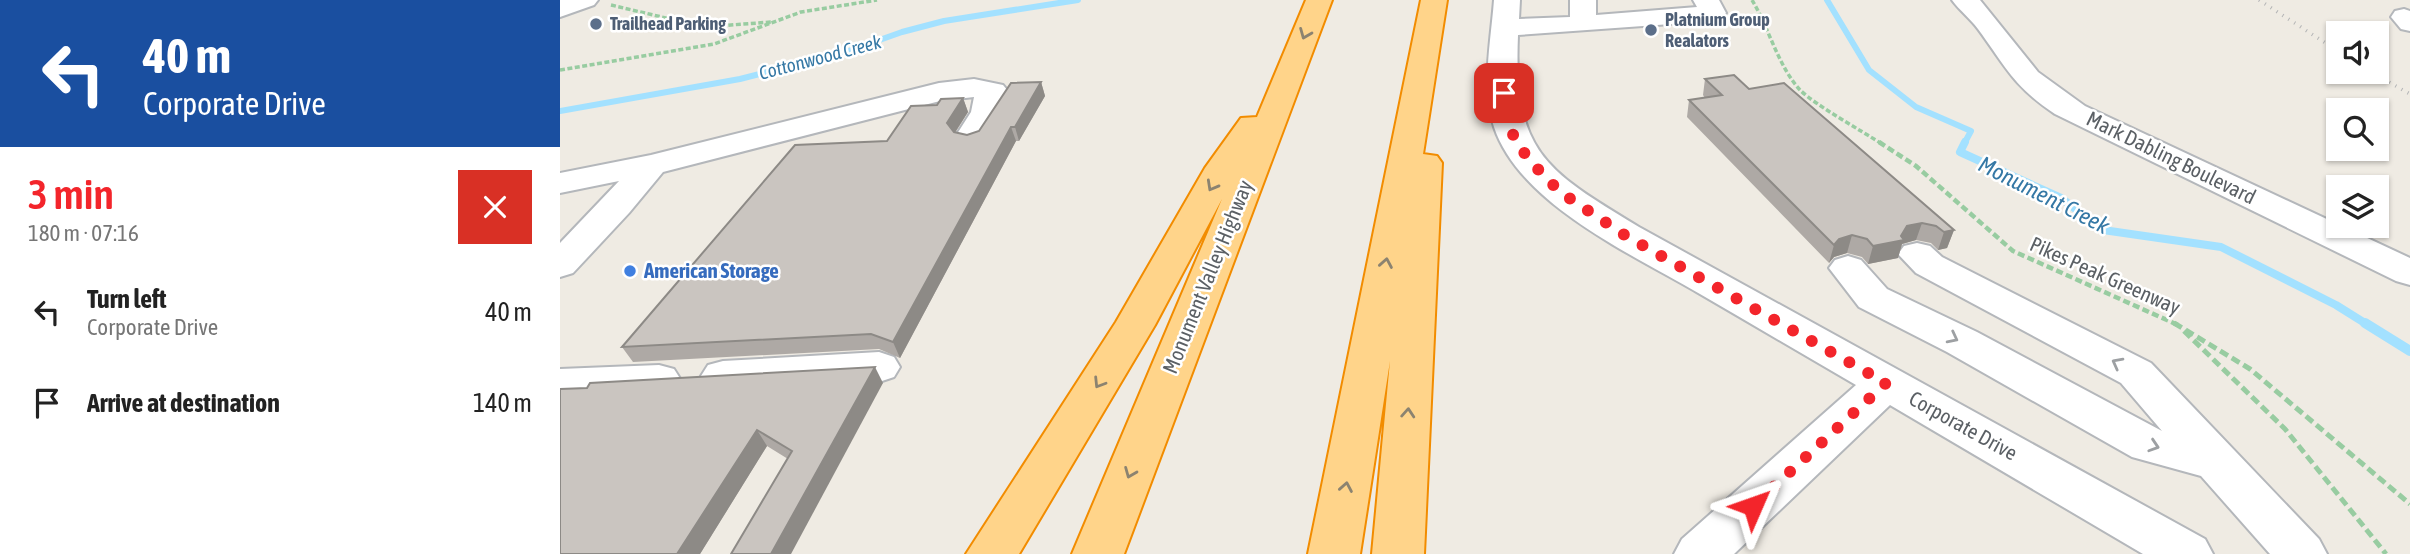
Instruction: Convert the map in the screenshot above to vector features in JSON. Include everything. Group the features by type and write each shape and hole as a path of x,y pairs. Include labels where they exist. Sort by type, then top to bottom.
{"highway":[{"name":"Monument Valley Highway","path":"1098,554 1319,0"},
{"path":"1334,554 1434,0"},
{"path":"1398,554 1425,180 1423,60"},
{"path":"992,554 1135,325 1222,168 1291,68"}],"street":[{"path":"1506,14 1713,12 1706,0"},
{"name":"Mark Dabling Boulevard","path":"1965,0 1995,29 2015,63 2030,81 2074,112 2410,274"},
{"path":"560,9 592,1"},
{"name":"Corporate Drive","path":"1506,14 1504,93 1509,128 1528,159 1560,192 1626,236 2187,554"},
{"path":"560,183 651,165 939,92 974,88 993,91 986,112 971,137"},
{"path":"560,265 617,206 651,165"},
{"path":"1893,307 1930,263 2136,373 2301,554"},
{"path":"1848,268 1873,298 1962,342 2148,446 2217,462"},
{"path":"560,384 878,367"},
{"path":"1700,554 1886,383"}],"path":[{"path":"560,70 715,44 814,10 877,0"},
{"name":"Pikes Peak Greenway","path":"1752,0 1767,24 1782,62 1801,91 1916,166 2013,251 2178,325 2250,369 2410,504"},
{"path":"592,1 704,27 776,21"},
{"path":"2178,325 2285,429 2386,554"}],"building":[{"path":"1734,75 1749,89 1784,83 1954,230 1944,232 1936,226 1922,223 1907,226 1901,236 1904,240 1873,246 1867,239 1852,235 1839,239 1834,245 1689,100 1722,95 1705,79"},
{"path":"1041,82 1015,127 1011,127 893,342 871,334 622,347 795,145 887,141 911,106 937,105 941,99 963,98 947,123 954,132 967,135 979,131 1011,83"},
{"path":"875,367 771,554 731,554 792,451 757,430 677,554 560,554 560,389 587,388 590,383"}],"waterway":[{"name":"Cottonwood Creek","path":"560,111 740,79 843,53 902,32 944,21 1078,0"},
{"name":"Monument Creek","path":"1827,0 1869,70 1916,107 1971,131 1964,144"},
{"name":"Monument Creek","path":"1964,144 1960,152 2061,198 2103,230 2221,247 2336,305 2368,325"},
{"name":"Monument Creek","path":"2365,323 2410,351"}],"railway":[{"path":"2259,0 2326,43"},
{"path":"2389,82 2410,94"}],"place":[{"name":"Trailhead Parking","path":"596,24"},
{"name":"Platnium Group Realators","path":"1651,30"},
{"name":"American Storage","path":"630,271"}],"route":[{"path":"1504,93 1509,128 1528,159 1560,192 1626,236 1886,383 1753,506"}]}
